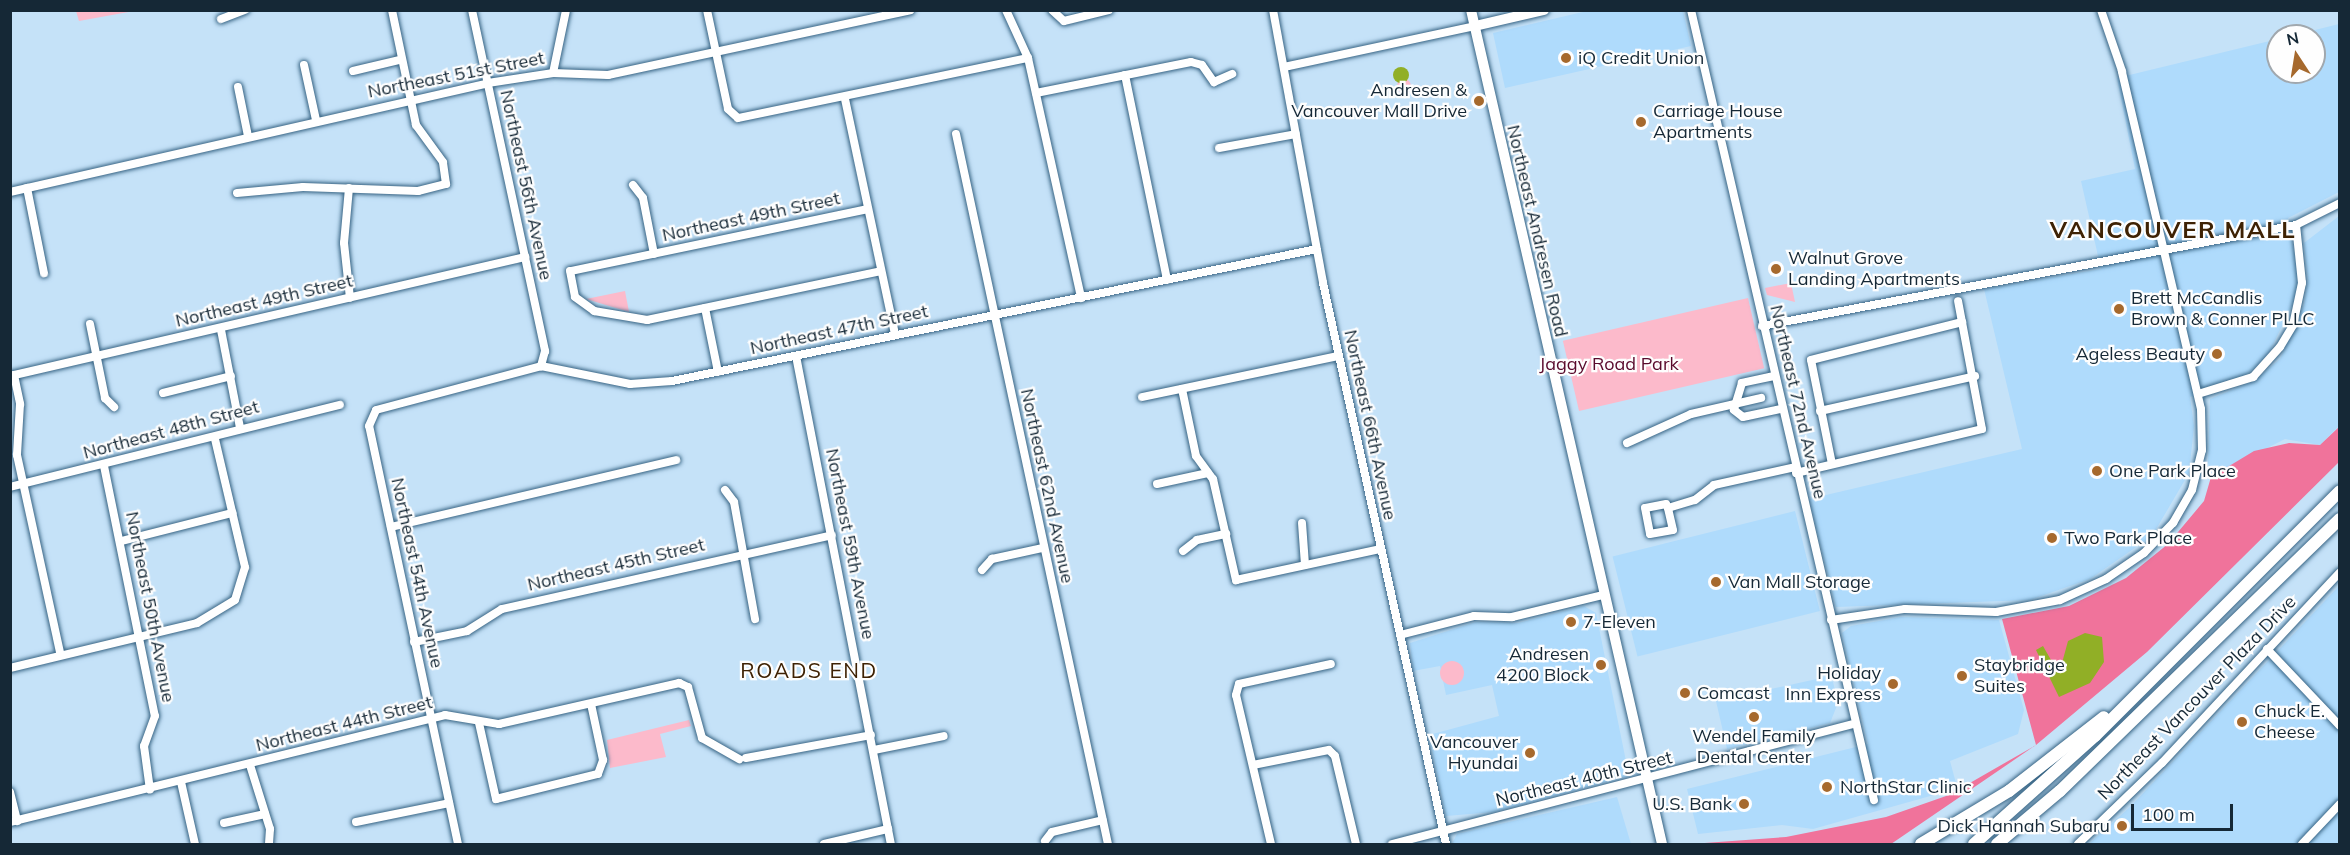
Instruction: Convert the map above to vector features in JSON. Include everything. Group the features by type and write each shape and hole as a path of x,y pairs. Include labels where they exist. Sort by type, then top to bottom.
{"highway":[{"path":"1974,844 2156,676 2340,491"},
{"path":"2010,844 2060,791 2340,519"},
{"path":"2291,569 2340,526"},
{"path":"1920,844 2037,771 2156,676"},
{"path":"1997,844 2060,791"}],"main road":[{"name":"Northeast Andresen Road","path":"1471,10 1644,781 1662,844"},
{"path":"1475,26 1545,10"}],"street":[{"path":"222,19 245,10"},
{"path":"237,193 349,188 418,191 446,184 448,173 416,125 399,60 392,10"},
{"name":"Northeast 56th Avenue","path":"472,10 545,351 541,366"},
{"path":"553,73 566,10"},
{"path":"707,10 733,117 845,99 1028,58"},
{"name":"Northeast 51st Street","path":"10,192 316,120 488,83 553,73 608,75 910,10"},
{"path":"1006,10 1028,58 1081,298"},
{"path":"1052,10 1060,21 1109,10"},
{"name":"Northeast 66th Avenue","path":"1273,10 1338,356 1446,844"},
{"name":"Northeast 72nd Avenue","path":"1691,10 1773,376 1831,620 1852,724 1874,800"},
{"path":"1831,620 1905,609 2022,609 2084,591 2126,566 2161,536 2182,508 2200,469 2203,425 2198,394 2121,72 2101,10"},
{"path":"1284,67 1475,26"},
{"path":"352,71 399,60"},
{"path":"1036,93 1195,62 1211,81 1232,74"},
{"path":"304,65 316,120"},
{"path":"1125,75 1167,280"},
{"path":"238,87 248,136"},
{"path":"845,99 895,335"},
{"name":"Northeast 62nd Avenue","path":"956,134 1042,548 1108,844"},
{"path":"1219,148 1296,134"},
{"path":"633,185 643,198 654,254"},
{"path":"27,188 44,273"},
{"path":"349,188 344,243 351,298"},
{"path":"1762,326 2162,247 2296,225 2340,203"},
{"name":"Northeast 49th Street","path":"705,308 647,320 594,311 575,297 570,271 868,209"},
{"path":"2198,394 2253,377 2280,347 2293,324 2302,283 2296,225"},
{"name":"Northeast 47th Street","path":"370,414 541,366 636,385 718,372 1317,249"},
{"name":"Northeast 49th Street","path":"12,376 221,330 525,257"},
{"path":"718,372 705,308 881,271"},
{"path":"1668,508 1683,504 1714,485 1832,464 1982,429 1975,376 1958,301"},
{"path":"1832,464 1811,360 1962,322"},
{"path":"90,324 95,358 105,398 114,407"},
{"path":"221,330 240,429"},
{"name":"Northeast 59th Avenue","path":"796,356 891,844"},
{"path":"1142,397 1338,356"},
{"path":"12,376 22,484 60,653"},
{"path":"163,393 231,376"},
{"path":"1734,404 1742,383 1773,376"},
{"path":"1820,411 1975,376"},
{"path":"1182,388 1196,456 1208,473 1226,534 1236,580 1380,549"},
{"path":"1627,443 1691,414 1761,398"},
{"path":"1734,404 1743,417 1781,410"},
{"name":"Northeast 48th Street","path":"10,487 215,439 240,429 340,405"},
{"name":"Northeast 54th Avenue","path":"370,414 414,642 458,844"},
{"path":"10,668 60,653 211,619 235,600 244,579 215,439"},
{"path":"391,527 676,460"},
{"name":"Northeast 50th Avenue","path":"104,466 122,541 137,636 154,716 143,761 150,790"},
{"path":"1157,484 1208,473"},
{"path":"724,490 734,502 755,619"},
{"path":"122,541 232,513"},
{"path":"1302,523 1305,564"},
{"path":"1183,551 1197,540 1226,534"},
{"name":"Northeast 45th Street","path":"414,642 467,631 502,609 743,553 832,535"},
{"path":"982,570 992,559 1042,548"},
{"name":"Northeast Vancouver Plaza Drive","path":"2078,844 2340,572"},
{"path":"1400,635 1603,595"},
{"path":"2267,649 2340,726"},
{"path":"1271,844 1253,765 1239,684 1331,664"},
{"name":"Northeast 44th Street","path":"14,822 454,714 479,723 499,724 686,683 702,738 743,758 871,735"},
{"path":"479,723 496,799 598,774 603,768 591,704"},
{"name":"Northeast 40th Street","path":"1392,844 1644,781 1852,724"},
{"path":"874,750 945,736"},
{"path":"1253,765 1329,750 1356,844"},
{"path":"250,765 265,814 269,844"},
{"path":"181,782 195,844"},
{"path":"10,792 14,822"},
{"path":"356,822 449,803"},
{"path":"2302,844 2340,804"},
{"path":"224,823 265,814"},
{"path":"1045,842 1052,832 1103,820"},
{"path":"824,844 888,829"}],"shaded area":[{"path":"1587,11 1683,11 1691,46 1505,88 1493,33"},
{"path":"2339,24 2339,192 2288,218 2298,276 2296,297 2266,359 2247,374 2190,397 2194,426 2189,473 2152,536 2090,579 2030,600 1836,607 1809,499 2022,449 1984,289 2101,269 2081,181 2135,169 2117,78 2266,42 2266,84 2326,84 2326,27"},
{"path":"1401,67 1409,75 1401,83 1393,75"},
{"path":"2339,216 2339,426 2320,445 2285,439 2214,475 2208,463 2210,399 2254,381 2280,359 2304,305 2308,280 2304,243"},
{"path":"2339,427 2339,462 2147,652 2036,745 2002,619 2069,606 2126,578 2168,544 2204,501 2211,477 2254,451 2289,443 2320,445"},
{"name":"Van Mall Storage","path":"1795,511 1820,611 1638,656 1613,556"},
{"path":"2339,586 2339,844 2089,844 2130,807"},
{"path":"1584,606 1596,613 1629,776 1494,812 1446,816 1429,735 1499,716 1492,685 1446,695 1440,666 1413,671 1410,643 1476,622 1518,623"},
{"path":"1901,617 1999,620 2024,710 2018,734 1950,761 1956,783 1948,791 1813,829 1782,825 1698,834 1687,789 1868,744 1842,633 1851,626"},
{"path":"2085,633 2102,637 2104,662 2090,683 2059,697 2036,650 2043,646 2051,660 2062,663 2068,641"},
{"path":"1826,677 1833,682 1838,703 1830,723 1727,749 1716,701"},
{"path":"2036,745 1891,844 1691,844 1786,837 1886,817 1949,795"},
{"path":"1617,797 1631,844 1452,844 1457,834"}],"green space":[{"path":"76,10 134,11 79,21"},
{"path":"1404,79 1409,81 1411,86 1409,91 1404,93 1399,91 1397,86 1399,81"},
{"path":"1791,283 1795,302 1767,295 1765,288"},
{"path":"625,291 629,312 586,299"},
{"name":"Jaggy Road Park","path":"1748,298 1764,368 1579,411 1563,341"},
{"path":"1452,661 1457,662 1463,668 1463,678 1457,684 1452,685 1447,684 1441,678 1440,673 1441,668 1447,662"},
{"path":"689,720 691,726 660,734 666,757 610,768 607,740"}],"place":[{"name":"iQ Credit Union","path":"1566,58"},
{"name":"Andresen & Vancouver Mall Drive","path":"1479,101"},
{"name":"Carriage House Apartments","path":"1641,122"},
{"name":"Walnut Grove Landing Apartments","path":"1776,269"},
{"name":"Brett McCandlis Brown & Conner PLLC","path":"2119,309"},
{"name":"Ageless Beauty","path":"2217,354"},
{"name":"One Park Place","path":"2097,471"},
{"name":"Two Park Place","path":"2052,538"},
{"name":"Van Mall Storage","path":"1716,582"},
{"name":"7-Eleven","path":"1571,622"},
{"name":"Andresen 4200 Block","path":"1601,665"},
{"name":"Staybridge Suites","path":"1962,676"},
{"name":"Holiday Inn Express","path":"1893,684"},
{"name":"Comcast","path":"1685,693"},
{"name":"Wendel Family Dental Center","path":"1754,717"},
{"name":"Chuck E. Cheese","path":"2242,722"},
{"name":"Vancouver Hyundai","path":"1530,753"},
{"name":"NorthStar Clinic","path":"1827,787"},
{"name":"U.S. Bank","path":"1744,804"},
{"name":"Dick Hannah Subaru","path":"2122,826"}],"district":[{"name":"VANCOUVER MALL","path":"2173,230"},
{"name":"ROADS END","path":"809,670"}]}
